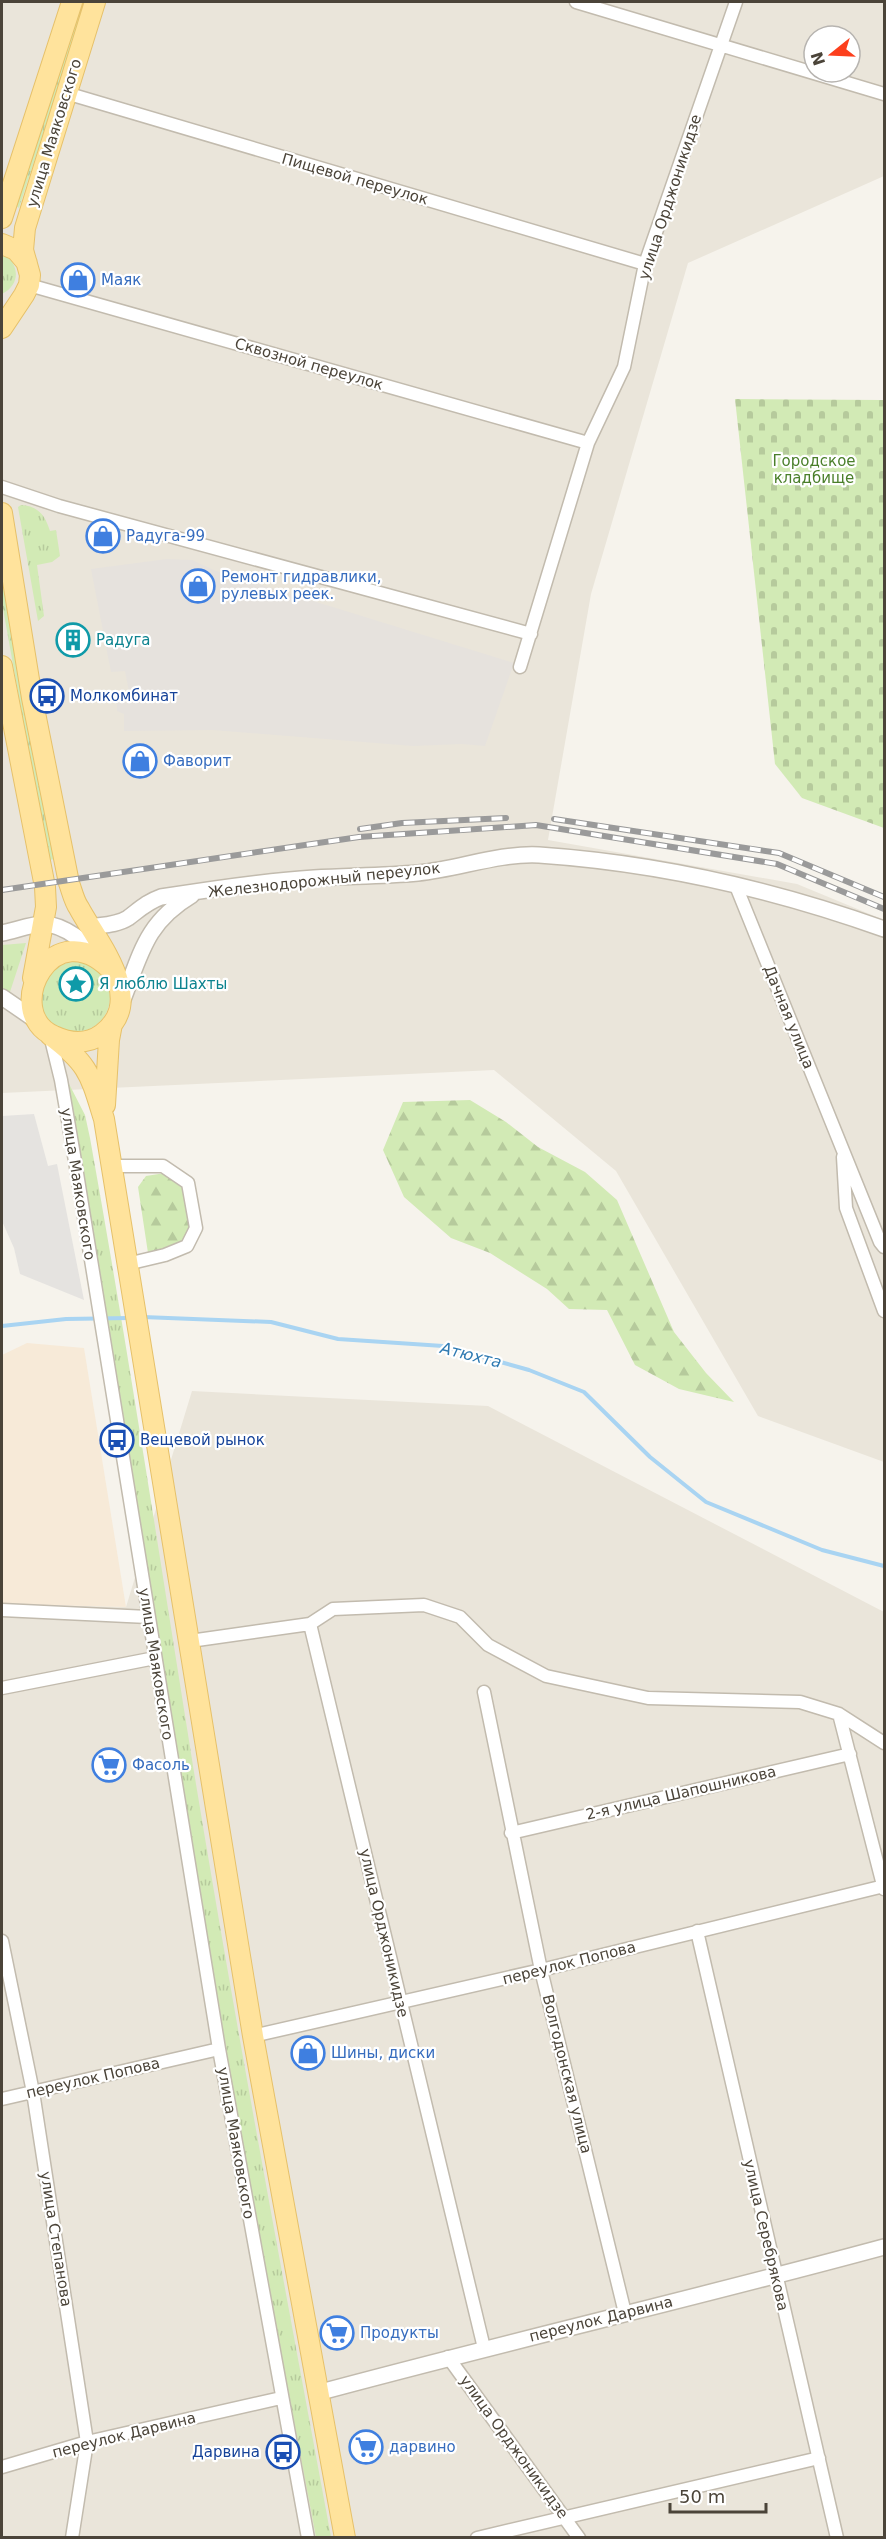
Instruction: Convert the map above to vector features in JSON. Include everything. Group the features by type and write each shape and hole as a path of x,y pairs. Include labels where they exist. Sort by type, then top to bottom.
{"main road":[{"name":"улица Маяковского","path":"2,218 72,2"},
{"name":"улица Маяковского","path":"29,275 23,250 25,228 95,2"},
{"path":"2,244 16,250 29,275 24,295 9,306 2,328"},
{"path":"2,513 30,689 69,883 78,907 105,949 108,967 120,990 109,1040 104,1119"},
{"path":"2,666 45,887 44,924 31,987 31,1004 44,1028 81,1060 92,1078 104,1119 253,2036 345,2538"},
{"path":"31,987 39,970 51,959 68,952 86,953 108,967"},
{"path":"44,1028 66,1041 82,1042 100,1035 116,1016"}],"street":[{"path":"576,2 885,94"},
{"name":"улица Орджоникидзе","path":"520,668 588,443 624,367 645,264 736,2"},
{"name":"Пищевой переулок","path":"66,93 645,264"},
{"name":"Сквозной переулок","path":"29,275 588,443"},
{"path":"2,487 59,506 531,634"},
{"name":"Железнодорожный переулок","path":"90,927 126,919 146,902 161,897 311,878 421,872 507,856 538,855 657,869 781,896 885,929"},
{"name":"Дачная улица","path":"735,886 880,1242 885,1247"},
{"path":"116,1016 147,938 160,918 197,893"},
{"path":"2,933 44,924 67,931 84,942 108,967"},
{"path":"2,997 44,1028"},
{"name":"улица Маяковского","path":"44,1028 63,1092 219,2049 308,2538"},
{"name":"Дачная улица","path":"843,1147 846,1208 885,1311"},
{"path":"111,1166 163,1166 188,1183 196,1228 187,1246 129,1271"},
{"path":"190,1641 310,1624 333,1609 424,1605 460,1617 488,1644 546,1676 648,1698 800,1702 839,1714 885,1743"},
{"path":"2,1610 148,1617"},
{"name":"улица Орджоникидзе","path":"310,1624 484,2348"},
{"path":"2,1688 155,1658"},
{"name":"Волгодонская улица","path":"484,1692 542,1970 625,2313"},
{"path":"839,1714 884,1888"},
{"name":"2-я улица Шапошникова","path":"512,1833 850,1754"},
{"name":"переулок Попова","path":"253,2036 884,1888"},
{"name":"улица Серебрякова","path":"698,1931 775,2276 837,2538"},
{"name":"улица Степанова","path":"2,1941 33,2092 87,2442 72,2538"},
{"name":"переулок Попова","path":"2,2099 219,2049"},
{"name":"переулок Дарвина","path":"317,2393 448,2357 885,2247"},
{"name":"улица Орджоникидзе","path":"448,2357 579,2538"},
{"name":"переулок Дарвина","path":"2,2467 87,2442 281,2398"},
{"path":"477,2538 819,2458"}],"shaded area":[{"path":"2,2 884,2 884,176 688,263 591,594 548,840 797,884 884,920 884,1462 758,1416 616,1171 494,1070 2,1093"},
{"path":"167,559 192,560 216,571 514,663 485,746 462,744 413,746 213,730 124,731 124,714 117,711 117,701 130,697 125,671 111,672 91,569"},
{"path":"34,1114 48,1166 57,1164 84,1300 20,1274 14,1248 2,1221 2,1116"},
{"path":"27,1343 84,1348 126,1607 2,1604 2,1355"},
{"path":"192,1391 488,1406 884,1612 884,2537 2,2538 2,1604 126,1607"}],"green space":[{"path":"78,2 86,2 19,208 15,205"},
{"path":"2,252 12,262 16,273 13,285 2,294"},
{"name":"Городское кладбище","path":"735,399 884,400 884,828 802,798 775,764"},
{"path":"21,505 36,509 46,520 50,531 56,530 60,556 52,562 37,565 44,616 38,621 18,507"},
{"path":"2,554 56,859 48,860 2,603"},
{"path":"26,943 9,995 2,989 2,945"},
{"path":"75,962 94,968 104,978 110,997 104,1016 94,1026 75,1032 56,1026 46,1016 40,997 46,978 56,968"},
{"path":"66,1078 85,1115 90,1138 227,1964 331,2537 316,2537 246,2169"},
{"path":"470,1100 506,1122 538,1147 585,1172 617,1200 674,1332 706,1373 734,1402 679,1389 635,1365 607,1310 569,1309 547,1289 490,1253 451,1238 404,1197 383,1150 403,1102"},
{"path":"165,1173 184,1186 190,1223 184,1244 148,1253 138,1187 146,1176"}],"waterway":[{"name":"Атюхта","path":"143,1317 271,1322 338,1339 443,1346 529,1370 584,1392 650,1457 706,1502 822,1550 884,1566"},
{"name":"Атюхта","path":"2,1326 66,1319 129,1318"}],"railway":[{"path":"360,829 402,823 506,818"},
{"path":"554,819 779,853 884,897"},
{"path":"2,890 359,837 536,825 777,864 884,909"}],"place":[{"name":"Маяк","path":"78,280"},
{"name":"Радуга-99","path":"103,536"},
{"name":"Ремонт гидравлики, рулевых реек.","path":"198,586"},
{"name":"Радуга","path":"73,640"},
{"name":"Молкомбинат","path":"47,696"},
{"name":"Фаворит","path":"140,761"},
{"name":"Я люблю Шахты","path":"76,984"},
{"name":"Вещевой рынок","path":"117,1440"},
{"name":"Фасоль","path":"109,1765"},
{"name":"Шины, диски","path":"308,2053"},
{"name":"Продукты","path":"337,2333"},
{"name":"дарвино","path":"366,2447"},
{"name":"Дарвина","path":"283,2452"}]}
